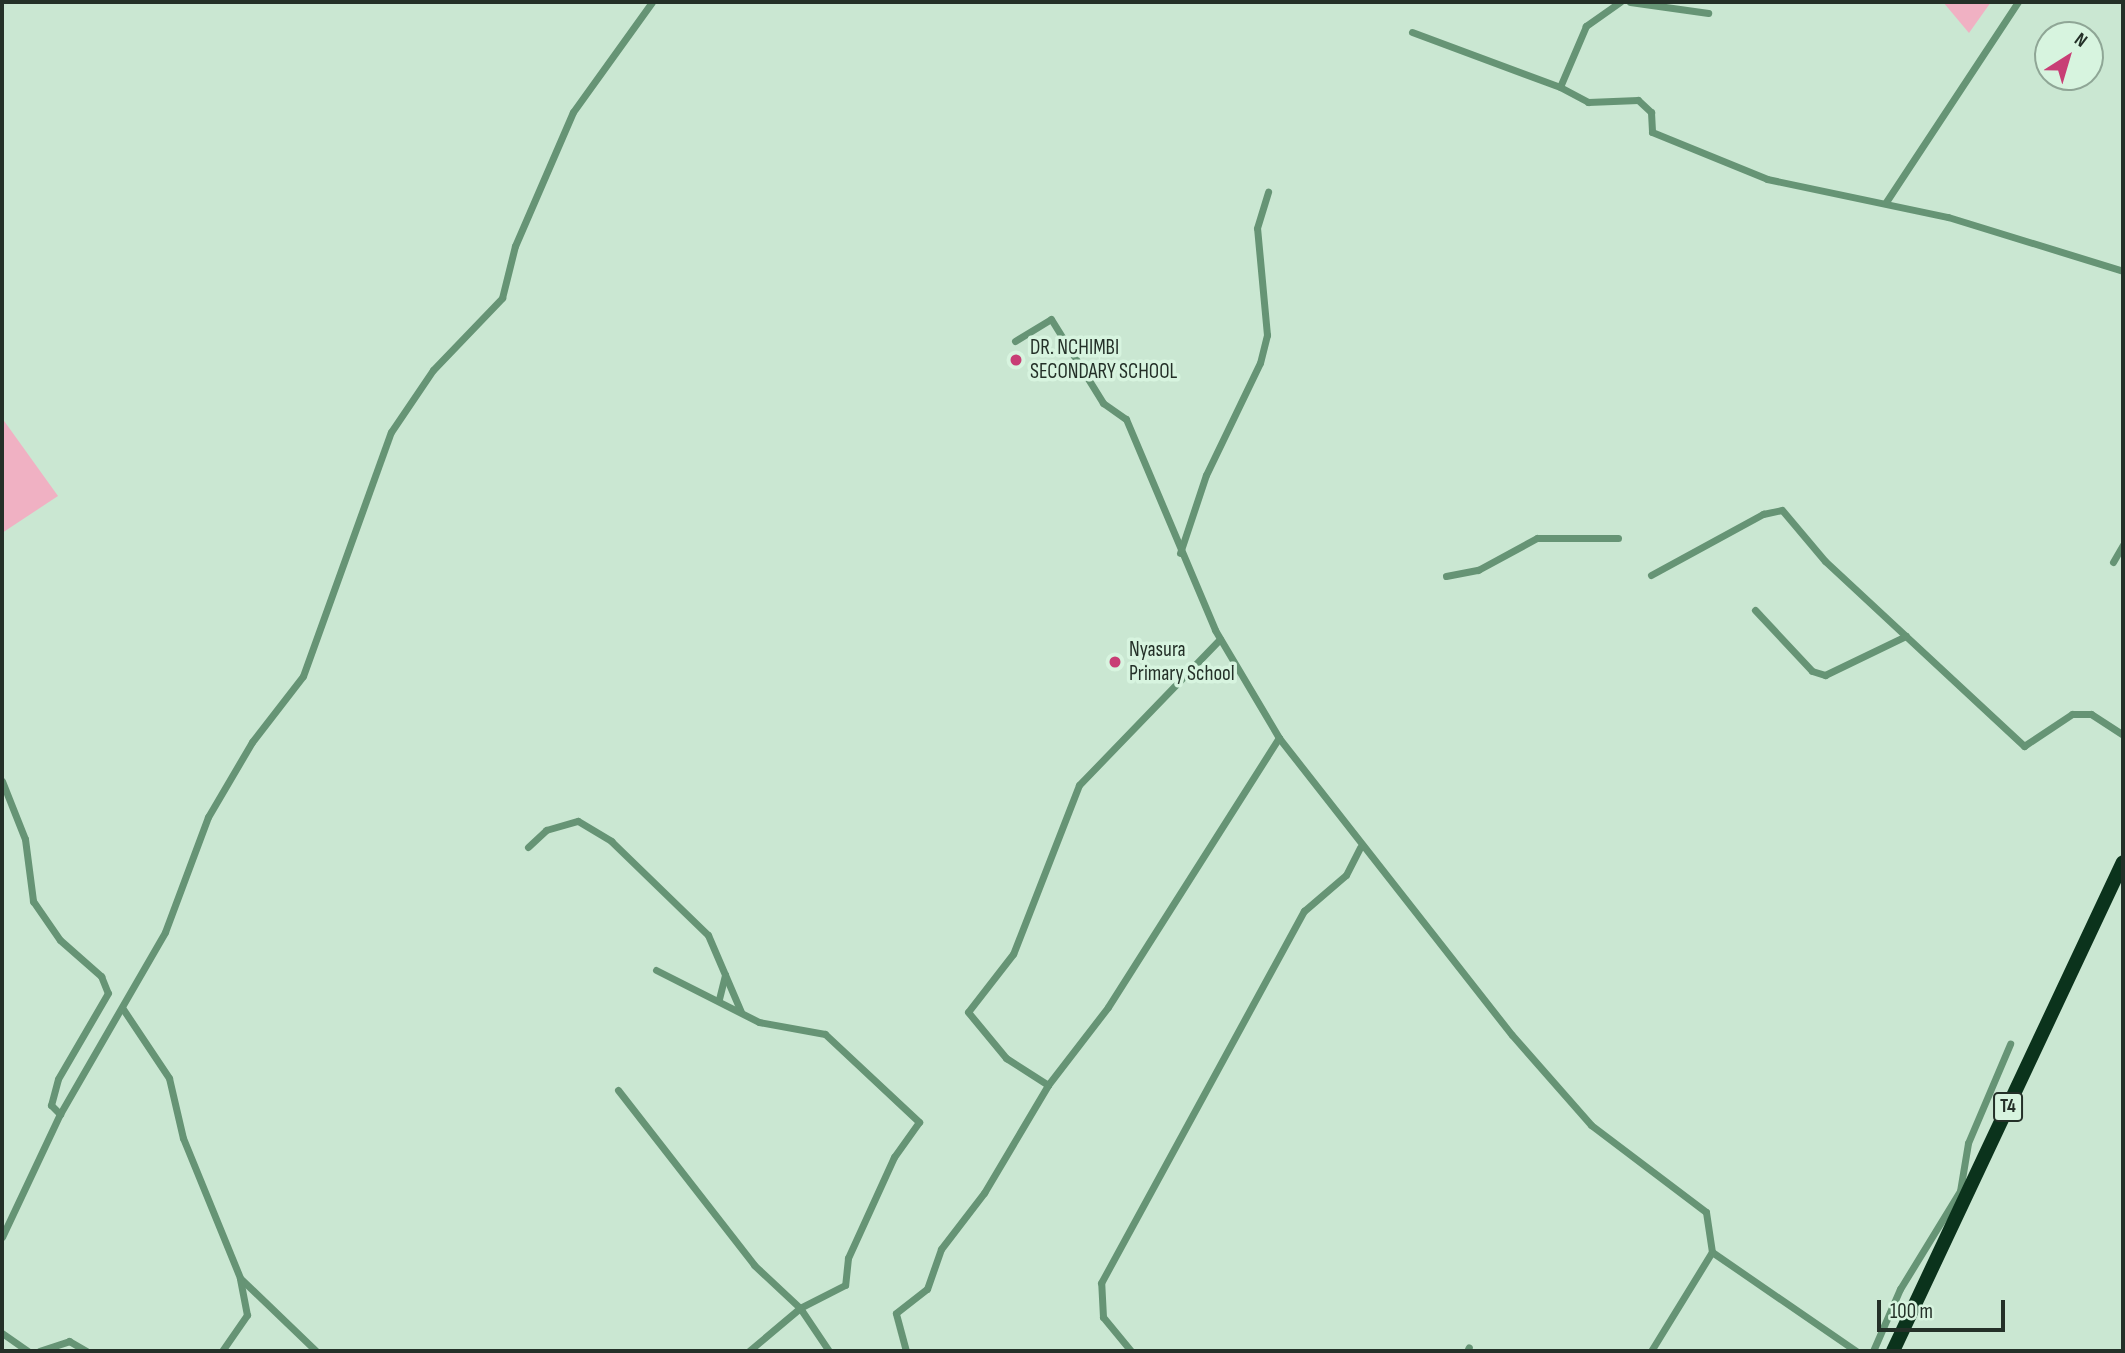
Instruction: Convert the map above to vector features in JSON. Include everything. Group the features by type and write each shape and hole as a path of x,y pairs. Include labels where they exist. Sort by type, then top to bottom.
{"highway":[{"name":"T4","path":"1893,1351 2123,862"}],"street":[{"path":"2,1237 60,1114 165,932 208,817 252,742 303,676 391,432 433,370 502,298 515,246 572,112 652,2"},
{"path":"1560,88 1586,26 1620,2"},
{"path":"1630,2 1709,13"},
{"path":"1885,202 2018,2"},
{"path":"1412,32 1560,88 1588,102 1638,100 1651,112 1652,132 1767,179 1885,202 2123,271"},
{"path":"1180,554 1206,475 1262,354 1266,335 1257,229 1268,192"},
{"path":"1015,341 1051,319 1103,403 1126,419 1180,554 1220,639 1279,738 1360,847 1591,1125 1706,1212 1712,1252 1651,1351"},
{"path":"1651,575 1763,514 1782,510 1906,636 2024,746 2072,714 2091,713 2123,735"},
{"path":"1446,576 1479,570 1537,538 1618,538"},
{"path":"2113,562 2123,545"},
{"path":"1755,610 1812,671 1825,676 1906,636"},
{"path":"1048,1085 1006,1058 968,1012 1013,954 1079,785 1220,639"},
{"path":"906,1351 896,1314 927,1289 941,1249 984,1193 1048,1085 1108,1007 1279,738"},
{"path":"2,781 25,839 33,901 60,940 101,976 108,993 58,1079 51,1105 60,1114"},
{"path":"528,847 545,830 566,823 578,821 597,831 708,935 741,1012"},
{"path":"1131,1351 1103,1317 1101,1283 1304,911 1346,875 1360,847"},
{"path":"656,970 741,1012 825,1034 919,1122 894,1157 848,1258 845,1285 800,1308 749,1351"},
{"path":"719,999 725,975"},
{"path":"123,1009 169,1078 183,1138 240,1278 247,1315 222,1351"},
{"path":"1873,1351 1900,1289 1960,1191 1968,1143 2010,1044"},
{"path":"618,1090 754,1265 800,1308 829,1351"},
{"path":"1712,1252 1856,1351"},
{"path":"240,1278 316,1351"},
{"path":"2,1333 28,1351"},
{"path":"38,1351 69,1341 86,1351"}],"shaded area":[{"path":"1943,2 1991,2 1969,33"},
{"path":"2,418 58,496 2,533"}],"place":[{"name":"DR. NCHIMBI SECONDARY SCHOOL","path":"1016,360"},
{"name":"Nyasura Primary School","path":"1115,662"}]}
